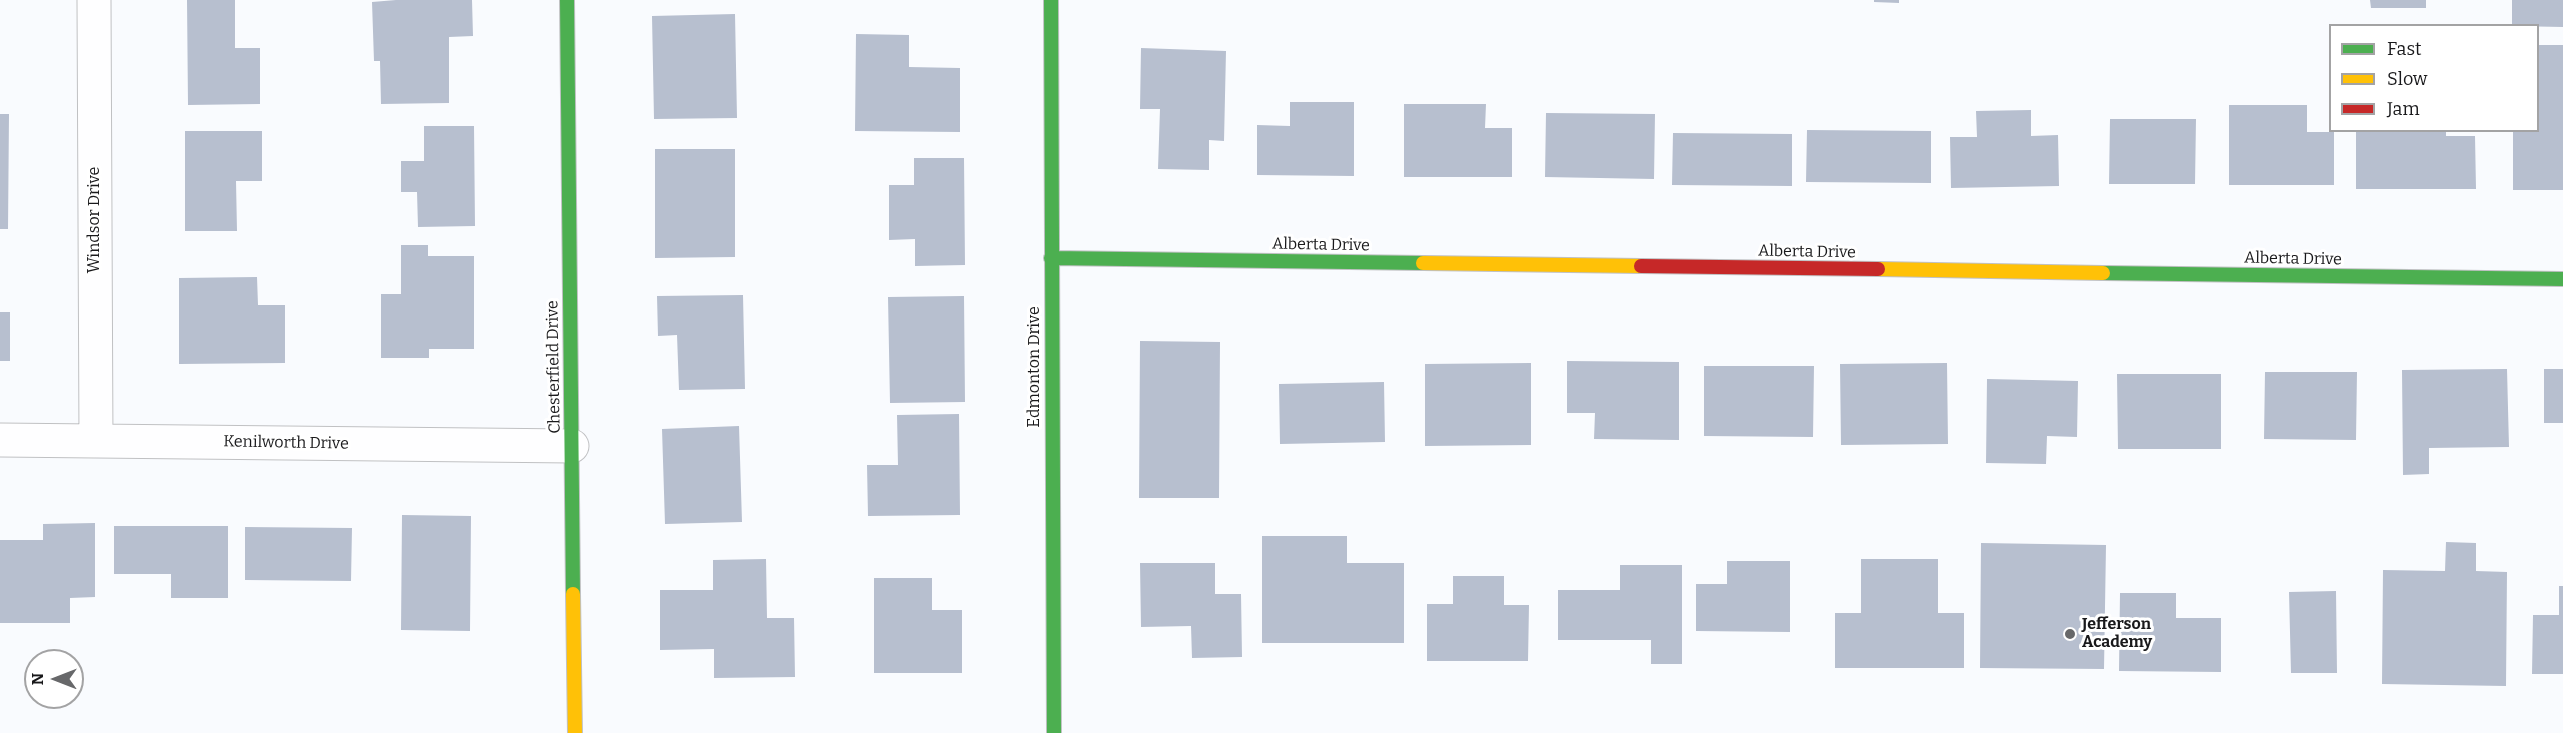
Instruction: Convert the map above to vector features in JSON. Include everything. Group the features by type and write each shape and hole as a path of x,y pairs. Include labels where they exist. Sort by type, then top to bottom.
{"street":[{"name":"Windsor Drive","path":"94,0 96,441"},
{"name":"Chesterfield Drive","path":"567,0 575,733"},
{"name":"Edmonton Drive","path":"1051,0 1053,733"},
{"name":"Alberta Drive","path":"1051,258 2563,279"},
{"name":"Kenilworth Drive","path":"0,440 572,446"}],"building":[{"path":"187,0 235,0 235,48 260,48 260,104 188,105"},
{"path":"472,0 473,36 449,37 449,103 381,104 380,61 374,61 372,2"},
{"path":"1874,0 1899,0 1899,3 1874,2"},
{"path":"2370,0 2426,0 2426,8 2371,8"},
{"path":"2512,0 2563,0 2563,27 2512,24"},
{"path":"735,14 737,118 654,119 652,16"},
{"path":"856,34 909,35 909,67 960,68 960,132 855,131"},
{"path":"2539,45 2563,45 2563,190 2513,190 2513,132 2539,132"},
{"path":"1141,48 1226,51 1224,141 1209,140 1209,170 1158,169 1160,109 1140,109"},
{"path":"1290,102 1354,102 1354,176 1257,175 1257,125 1290,126"},
{"path":"1404,104 1486,104 1485,128 1512,128 1512,177 1404,177"},
{"path":"2229,105 2307,105 2307,132 2334,132 2334,185 2229,185"},
{"path":"2031,110 2031,136 2058,135 2059,186 1951,188 1950,137 1977,137 1976,111"},
{"path":"1546,113 1655,114 1654,179 1545,177"},
{"path":"0,114 9,114 8,229 0,229"},
{"path":"2110,119 2196,119 2195,184 2109,184"},
{"path":"424,126 474,126 475,226 418,227 417,192 401,192 401,161 424,161"},
{"path":"1807,130 1931,131 1931,183 1806,182"},
{"path":"185,131 262,131 262,181 236,181 237,231 185,231"},
{"path":"2356,132 2446,132 2446,136 2475,136 2476,189 2356,189"},
{"path":"1673,133 1792,134 1792,186 1672,185"},
{"path":"655,149 735,149 735,257 655,258"},
{"path":"914,158 964,158 965,265 915,266 915,239 889,240 889,185 914,185"},
{"path":"401,245 428,245 428,256 474,256 474,349 429,349 429,358 381,358 381,294 401,294"},
{"path":"257,277 258,305 285,305 285,363 179,364 179,278"},
{"path":"743,295 745,389 679,390 677,335 658,336 657,296"},
{"path":"964,296 965,402 890,403 888,297"},
{"path":"0,312 10,312 10,361 0,361"},
{"path":"1140,341 1220,342 1219,498 1139,498"},
{"path":"1567,361 1679,362 1679,440 1594,439 1595,413 1567,413"},
{"path":"1531,363 1531,445 1425,446 1425,364"},
{"path":"1947,363 1948,444 1841,445 1840,364"},
{"path":"1704,366 1814,366 1813,437 1704,436"},
{"path":"2507,369 2509,447 2429,448 2429,474 2403,475 2402,370"},
{"path":"2544,369 2563,369 2563,423 2544,423"},
{"path":"2265,372 2357,372 2356,440 2264,439"},
{"path":"2117,374 2221,374 2221,449 2118,449"},
{"path":"1987,379 2078,381 2077,437 2047,436 2046,464 1986,463"},
{"path":"1384,382 1385,442 1280,444 1279,384"},
{"path":"959,414 960,515 868,516 867,465 898,465 897,415"},
{"path":"739,426 742,522 665,524 662,429"},
{"path":"402,515 471,516 470,631 401,630"},
{"path":"95,523 95,597 70,598 70,623 0,623 0,540 43,540 43,524"},
{"path":"114,526 228,526 228,598 171,598 171,574 114,574"},
{"path":"245,527 352,528 351,581 245,580"},
{"path":"1262,536 1347,536 1347,563 1404,563 1404,643 1262,643"},
{"path":"2446,542 2476,543 2476,571 2507,572 2506,686 2382,684 2383,570 2445,571"},
{"path":"1981,543 2106,545 2104,669 1980,668"},
{"path":"766,559 767,618 794,618 795,677 714,678 714,649 660,650 660,590 713,590 713,560"},
{"path":"1861,559 1938,559 1938,613 1964,613 1964,668 1835,668 1835,613 1861,613"},
{"path":"1727,561 1790,561 1790,632 1696,631 1696,584 1727,584"},
{"path":"1140,563 1215,563 1215,594 1241,594 1242,657 1192,658 1191,626 1141,627"},
{"path":"1620,565 1682,565 1682,664 1651,664 1651,640 1558,640 1558,590 1620,590"},
{"path":"1453,576 1504,576 1504,605 1529,605 1528,661 1427,661 1427,604 1453,604"},
{"path":"874,578 932,578 932,610 962,610 962,673 874,673"},
{"path":"2559,586 2563,586 2563,674 2532,674 2533,615 2559,615"},
{"path":"2336,591 2337,673 2291,673 2289,592"},
{"path":"2120,593 2176,593 2176,618 2221,618 2221,672 2119,671"}],"traffic: fast":[{"path":"567,0 573,594"},
{"path":"1051,0 1054,733"},
{"path":"1051,258 1423,263"},
{"path":"2103,273 2563,279"}],"traffic: slow":[{"path":"1423,263 1641,266"},
{"path":"1878,269 2103,273"},
{"path":"573,594 575,733"}],"traffic: jam":[{"path":"1641,266 1878,269"}],"place":[{"name":"Jefferson Academy","path":"2070,634"}]}
